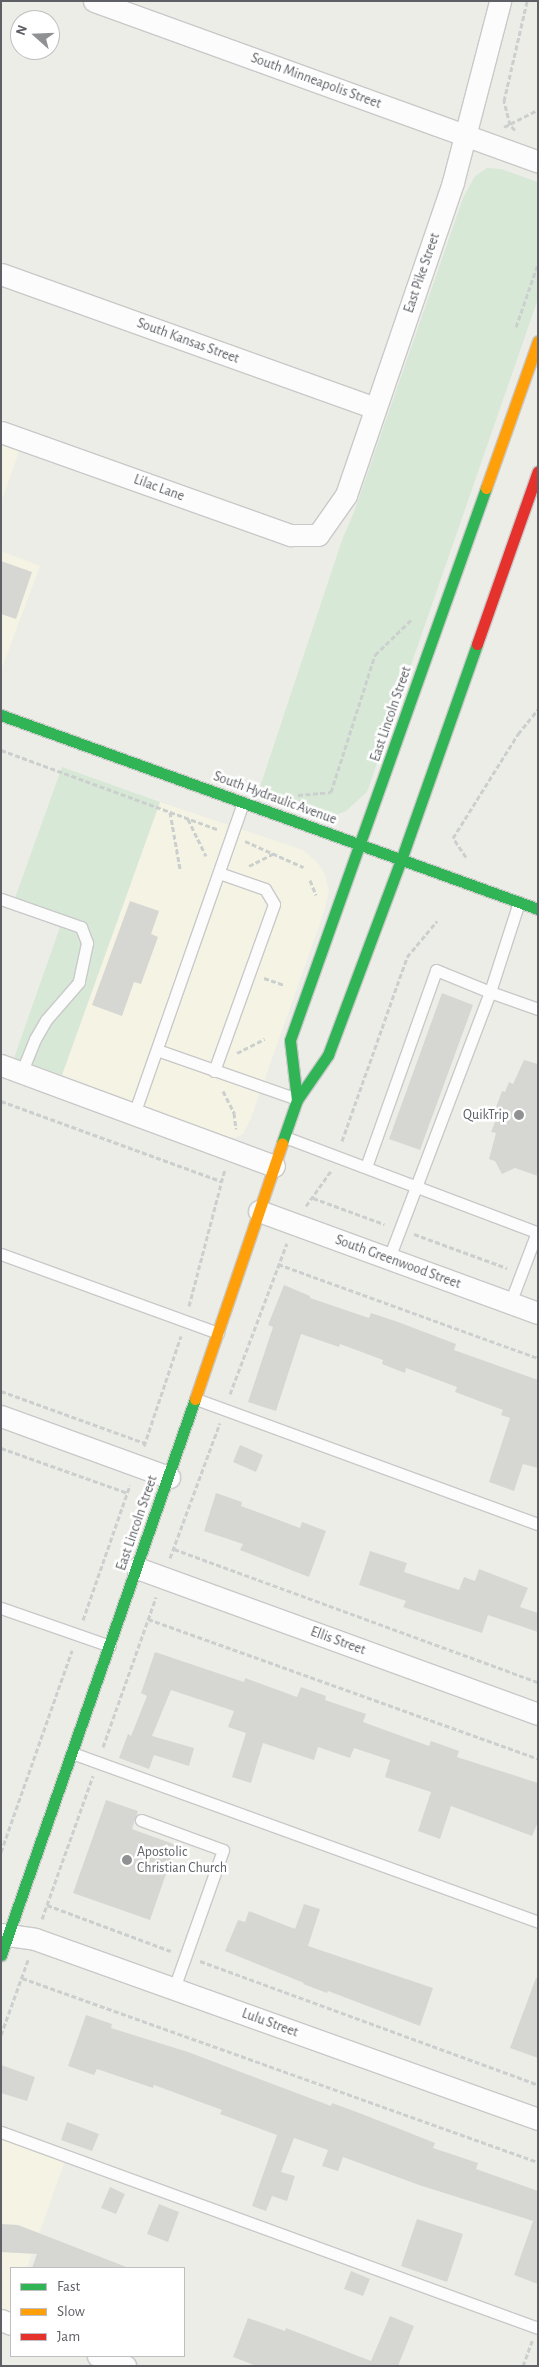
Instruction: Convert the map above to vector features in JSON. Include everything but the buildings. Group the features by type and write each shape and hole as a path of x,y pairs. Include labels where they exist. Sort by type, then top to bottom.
{"street":[{"name":"South Minneapolis Street","path":"94,1 538,162"},
{"name":"East Pike Street","path":"318,535 346,495 376,408 453,182 500,1"},
{"name":"South Kansas Street","path":"1,274 376,408"},
{"name":"East Lincoln Street","path":"297,1100 290,1040 538,341"},
{"name":"Lilac Lane","path":"1,432 291,535 318,535"},
{"name":"East Lincoln Street","path":"4,1941 169,1477 297,1100 328,1055 401,860 538,471"},
{"name":"South Hydraulic Avenue","path":"1,715 538,909"},
{"path":"11,1069 274,1166"},
{"name":"South Greenwood Street","path":"259,1211 538,1313"},
{"path":"1,1416 169,1477"},
{"name":"Ellis Street","path":"137,1568 538,1714"},
{"name":"Lulu Street","path":"4,1941 35,1939 538,2119"},
{"path":"101,2357 125,2366"}],"lane":[{"path":"134,1114 243,802"},
{"path":"214,1070 274,904 265,889 219,873"},
{"path":"1,899 81,927 87,943 79,982 46,1020 35,1039 11,1069"},
{"path":"390,1258 490,992 519,902"},
{"path":"366,1167 436,970 538,1009"},
{"path":"157,1050 297,1100"},
{"path":"284,1137 537,1231 510,1303"},
{"path":"1,1254 218,1333"},
{"path":"196,1399 538,1524"},
{"path":"1,1608 110,1646"},
{"path":"72,1753 538,1922"},
{"path":"141,1820 222,1850 174,1988"},
{"path":"1,2132 538,2328"}],"path":[{"path":"517,132 510,125 504,101 527,1"},
{"path":"526,116 538,110"},
{"path":"515,330 538,264"},
{"path":"331,792 375,655 419,613"},
{"path":"470,863 453,838 518,734 538,709"},
{"path":"1,750 232,835 303,867"},
{"path":"170,812 180,869"},
{"path":"188,818 208,860"},
{"path":"246,867 274,854"},
{"path":"310,880 317,897"},
{"path":"1,2035 148,1619 278,1264 296,1224 330,1176 407,957 437,921"},
{"path":"260,977 284,985"},
{"path":"281,995 288,977"},
{"path":"1,1852 128,1493 185,1322 236,1130 234,1113 223,1090 235,1054 264,1040 267,1031"},
{"path":"1,1101 221,1181"},
{"path":"313,1198 521,1273"},
{"path":"278,1264 538,1358"},
{"path":"1,1391 145,1442"},
{"path":"1,1448 128,1493"},
{"path":"174,1549 538,1682"},
{"path":"148,1619 538,1759"},
{"path":"47,1905 538,2085"},
{"path":"22,1978 538,2162"}],"shaded area":[{"path":"1,419 27,429 1,502"},
{"path":"1,551 40,566 1,670"},
{"path":"160,802 303,850 318,863 325,875 329,891 324,912 251,1118 243,1134 235,1138 222,1136 62,1075"},
{"path":"1,2127 68,2152 27,2267 10,2267 10,2312 1,2308"}],"green space":[{"path":"487,168 501,169 538,182 538,299 367,792 346,811 331,817 314,815 258,793 342,540 354,512 463,198 475,176"},
{"path":"62,767 160,802 62,1075 14,1058 60,927 11,909"}],"traffic: fast":[{"path":"297,1100 290,1040 486,488"},
{"path":"282,1143 297,1100 328,1055 401,860 477,644"},
{"path":"1,715 538,909"},
{"path":"1,1955 195,1399"}],"traffic: slow":[{"path":"486,488 538,341"},
{"path":"195,1399 282,1143"}],"traffic: jam":[{"path":"477,644 538,471"}],"place":[{"name":"QuikTrip","path":"519,1115"},
{"name":"Apostolic Christian Church","path":"127,1860"}]}
